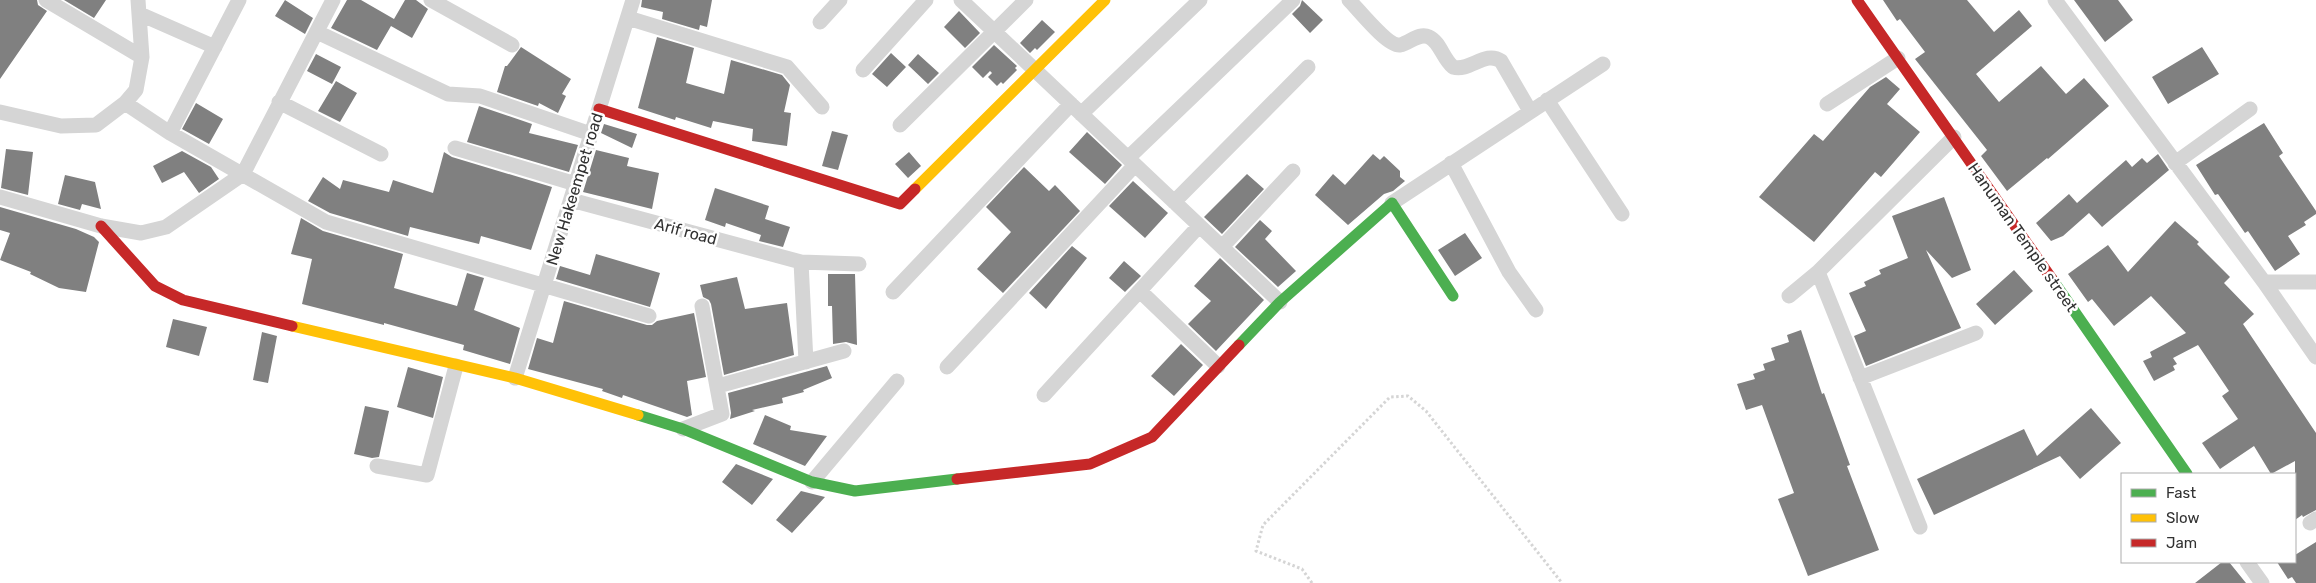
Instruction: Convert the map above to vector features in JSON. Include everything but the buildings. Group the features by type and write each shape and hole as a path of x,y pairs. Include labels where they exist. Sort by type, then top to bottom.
{"street":[{"path":"46,0 139,55"},
{"path":"170,133 239,0"},
{"path":"0,196 101,226 141,233 166,227 244,174 279,102 333,0"},
{"path":"431,0 512,45"},
{"name":"New Hakeempet road","path":"515,378 633,0"},
{"path":"820,22 840,0"},
{"path":"863,70 926,0"},
{"path":"961,0 1280,302"},
{"path":"900,125 993,30 1026,0"},
{"path":"599,108 900,204 1036,71 1105,0"},
{"path":"893,292 1076,109 1200,0"},
{"path":"948,367 1131,161 1293,0"},
{"path":"1349,0 1391,43 1402,44 1417,37 1429,36 1453,67 1464,68 1486,58 1497,58 1501,61 1530,111"},
{"name":"Hanuman Temple street","path":"1857,0 2186,473"},
{"path":"2054,0 2264,282 2316,357"},
{"path":"0,112 61,126 96,125 125,104 136,90 139,55 139,7 215,48"},
{"path":"628,18 787,67 822,107"},
{"path":"317,32 448,94 480,96 591,134"},
{"path":"1827,104 1898,58"},
{"path":"101,226 155,286 183,300 456,366 515,378 683,429 812,482 855,491 1090,464 1152,437 1280,302 1392,203 1603,64"},
{"path":"1174,202 1308,67"},
{"path":"1547,100 1622,214"},
{"path":"279,102 381,154"},
{"path":"125,104 170,133 326,222 649,316"},
{"path":"2175,163 2250,109"},
{"path":"1789,296 1818,272 1954,137"},
{"path":"455,148 576,184"},
{"path":"1452,163 1509,272 1536,310"},
{"path":"1222,247 1293,171"},
{"name":"Arif road","path":"571,200 801,262 859,264"},
{"path":"1392,203 1453,296"},
{"path":"1044,395 1199,226"},
{"path":"801,262 806,362"},
{"path":"1818,272 1920,527"},
{"path":"2264,282 2316,282"},
{"path":"1140,291 1218,366"},
{"path":"683,429 722,414 702,306"},
{"path":"1860,378 1976,333"},
{"path":"718,386 844,351"},
{"path":"377,466 427,475 456,366"},
{"path":"812,482 897,381"},
{"path":"2248,563 2262,583"}],"path":[{"path":"1312,583 1302,569 1256,551 1262,525 1390,397 1408,396 1426,410 1562,583"}],"traffic: fast":[{"path":"1239,345 1280,302 1392,203 1453,296"},
{"path":"2052,279 2186,473"},
{"path":"638,415 683,429 812,482 855,491 957,479"}],"traffic: slow":[{"path":"915,189 1105,0"},
{"path":"292,326 515,378 638,415"}],"traffic: jam":[{"path":"1857,0 2052,279"},
{"path":"599,109 900,204 915,189"},
{"path":"101,226 155,286 183,300 292,326"},
{"path":"957,479 1090,464 1152,437 1239,345"}]}
